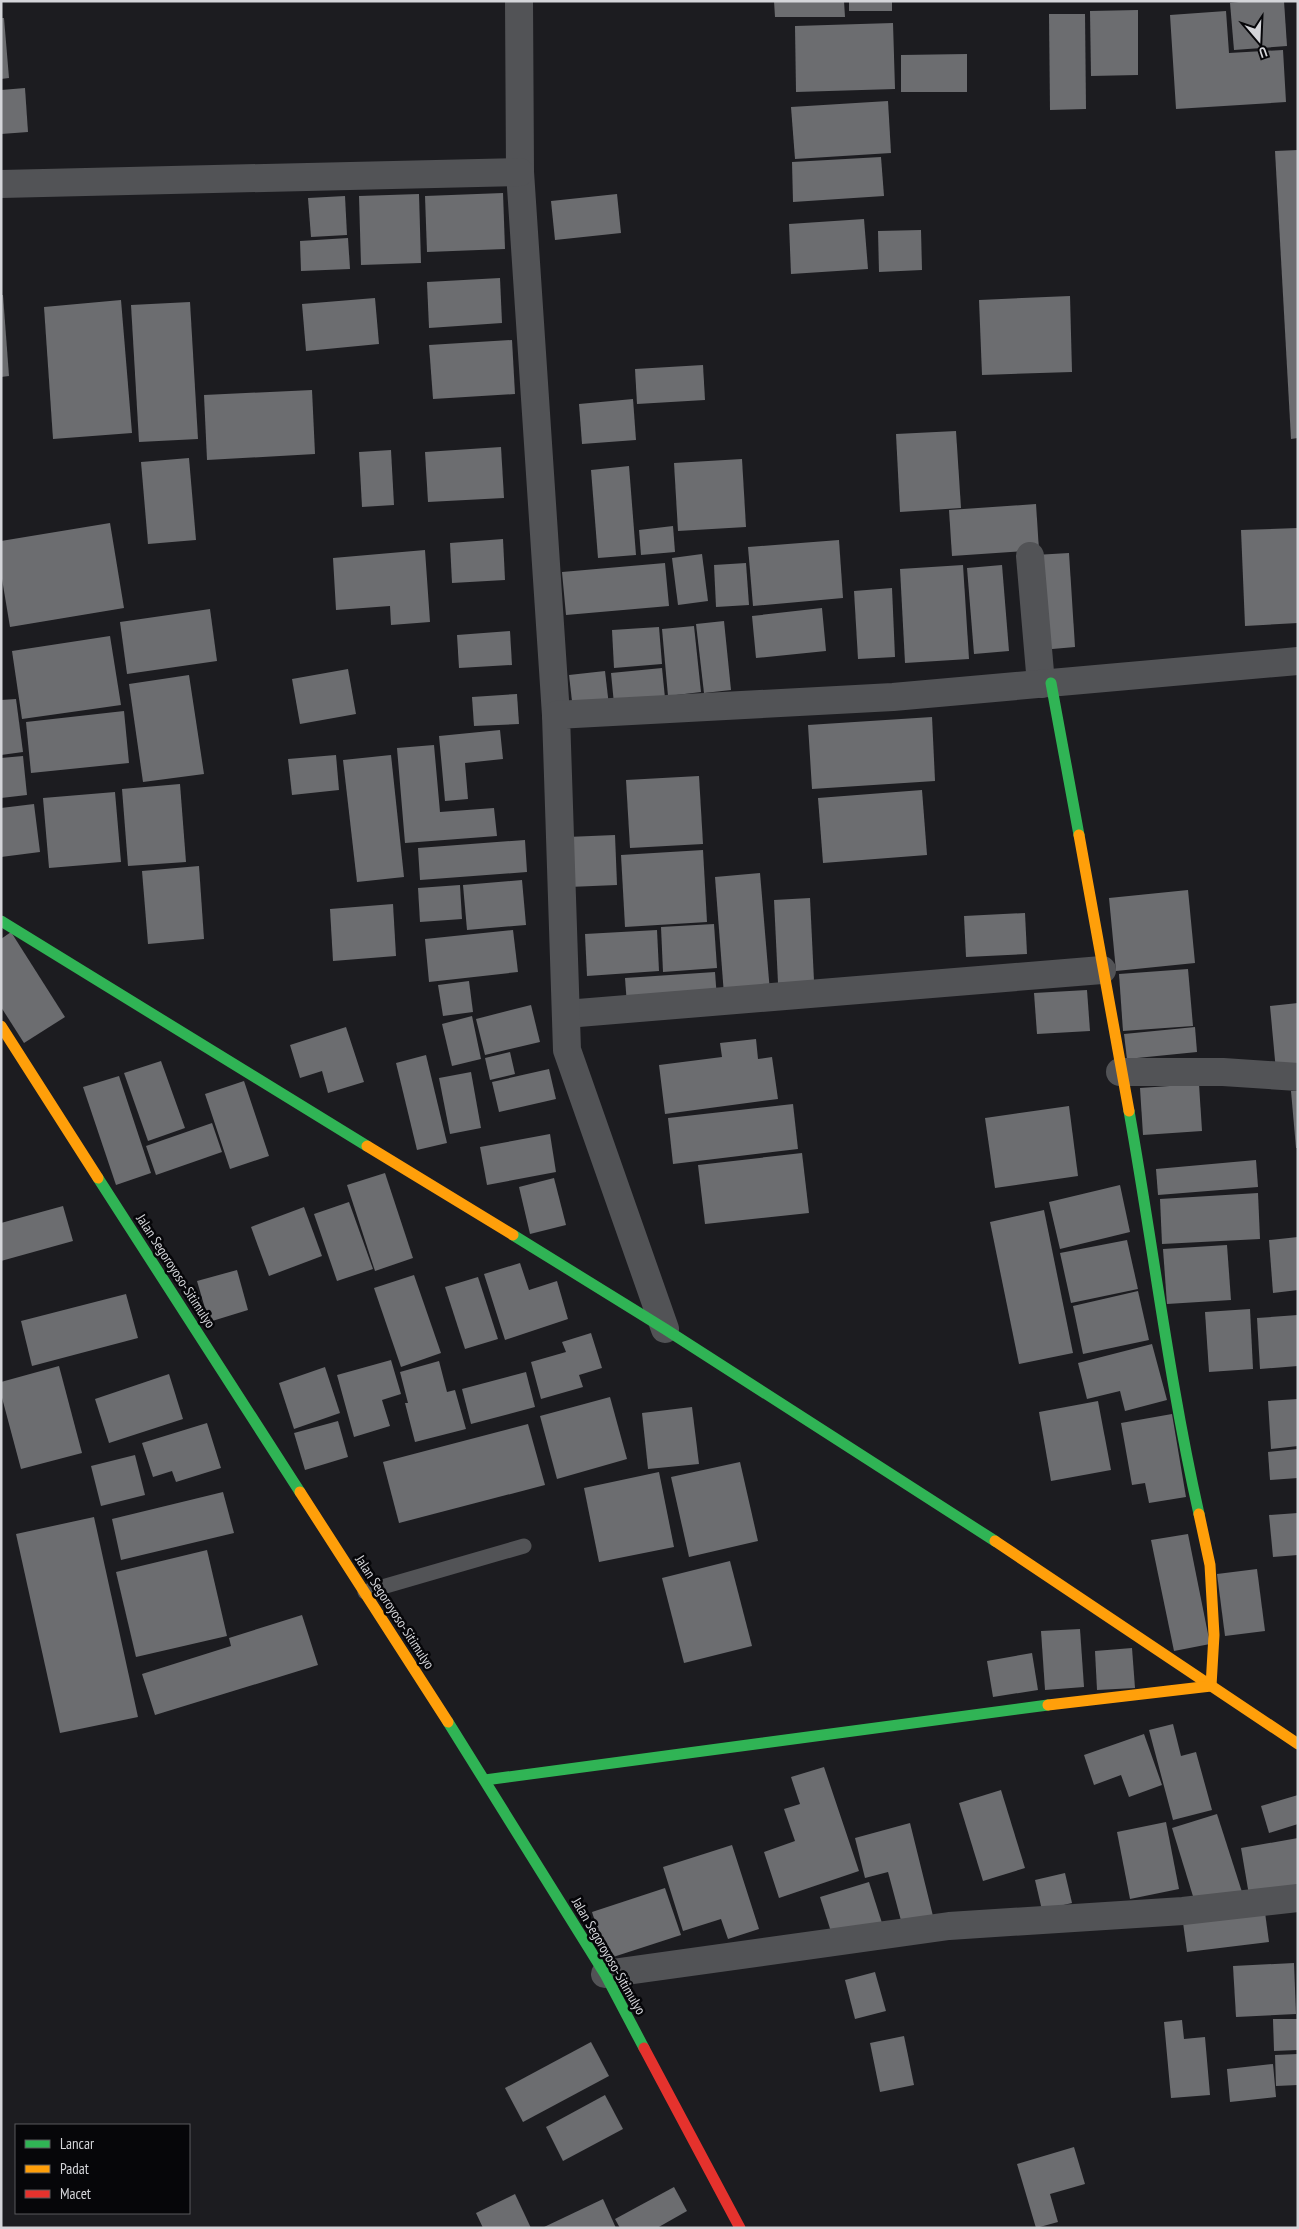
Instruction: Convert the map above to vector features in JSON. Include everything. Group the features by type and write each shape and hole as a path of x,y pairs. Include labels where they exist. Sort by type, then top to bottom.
{"street":[{"path":"520,1 520,172 556,715 567,1050 665,1328"},
{"path":"1,184 520,172"},
{"path":"1030,556 1046,683 1147,1210 1181,1435 1210,1565 1214,1635 1211,1686"},
{"path":"556,715 893,696 1298,661"},
{"path":"1,920 665,1328 982,1532 1298,1744"},
{"path":"566,1014 1102,970"},
{"name":"Jalan Segoroyoso-Sitimulyo","path":"1,1026 485,1780 605,1974 740,2228"},
{"path":"1120,1072 1223,1072 1298,1077"},
{"path":"485,1780 967,1714 1211,1686"},
{"path":"605,1974 950,1926 1183,1911 1298,1898"}],"lane":[{"path":"365,1592 524,1546"}],"building":[{"path":"774,1 844,1 845,17 775,17"},
{"path":"849,1 892,1 892,11 849,11"},
{"path":"1284,1 1287,46 1234,50 1230,3"},
{"path":"1138,10 1138,75 1091,76 1090,11"},
{"path":"1226,11 1229,53 1283,50 1286,102 1176,109 1170,15"},
{"path":"1049,14 1085,14 1086,109 1050,110"},
{"path":"1,18 4,18 9,78 1,79"},
{"path":"893,23 895,89 796,92 795,26"},
{"path":"967,54 967,92 901,92 901,55"},
{"path":"25,88 28,132 1,134 1,90"},
{"path":"888,101 891,153 795,159 791,107"},
{"path":"1298,150 1298,438 1291,439 1275,151"},
{"path":"881,157 884,196 793,202 792,162"},
{"path":"503,193 505,249 427,252 425,196"},
{"path":"419,194 421,263 361,265 359,196"},
{"path":"617,194 621,233 555,240 551,201"},
{"path":"345,196 347,235 311,237 308,198"},
{"path":"864,219 868,269 791,274 789,224"},
{"path":"921,230 922,270 879,272 878,231"},
{"path":"348,238 350,269 301,271 300,241"},
{"path":"500,278 502,323 429,328 427,282"},
{"path":"1,295 3,295 9,376 1,377"},
{"path":"1070,296 1072,372 982,375 979,300"},
{"path":"375,298 379,344 306,351 302,304"},
{"path":"121,300 132,433 53,439 44,307"},
{"path":"190,302 198,439 139,442 131,305"},
{"path":"512,340 515,394 433,399 429,345"},
{"path":"703,365 705,400 637,404 635,369"},
{"path":"312,390 315,454 207,460 204,395"},
{"path":"633,399 636,440 582,444 579,404"},
{"path":"956,431 961,508 900,512 896,434"},
{"path":"501,447 504,498 428,502 425,452"},
{"path":"391,450 394,505 362,507 359,452"},
{"path":"189,458 196,540 148,544 141,462"},
{"path":"742,459 746,527 678,531 674,463"},
{"path":"629,466 636,555 598,558 591,470"},
{"path":"1036,504 1039,550 952,556 949,510"},
{"path":"110,523 124,608 10,627 1,573 1,541"},
{"path":"673,526 675,552 641,555 639,530"},
{"path":"1298,528 1298,623 1245,626 1241,530"},
{"path":"503,539 505,580 452,583 450,543"},
{"path":"839,540 843,598 753,606 748,547"},
{"path":"425,550 430,622 391,625 390,606 336,610 333,558"},
{"path":"1069,553 1075,647 1041,650 1035,555"},
{"path":"702,554 708,601 678,605 672,558"},
{"path":"665,563 669,606 566,615 562,572"},
{"path":"746,563 749,605 716,607 714,565"},
{"path":"963,565 969,659 905,663 900,569"},
{"path":"1002,565 1009,651 974,654 967,568"},
{"path":"892,588 895,657 858,659 854,591"},
{"path":"822,608 826,651 756,658 752,616"},
{"path":"210,609 217,661 127,674 120,622"},
{"path":"724,621 731,690 704,693 696,624"},
{"path":"694,626 701,692 668,696 662,629"},
{"path":"659,627 662,664 614,668 612,630"},
{"path":"510,631 512,665 459,668 457,635"},
{"path":"110,636 121,705 22,719 12,651"},
{"path":"662,668 665,698 614,704 611,673"},
{"path":"348,669 356,714 300,724 292,679"},
{"path":"605,671 609,706 573,710 569,675"},
{"path":"189,675 204,774 143,782 129,684"},
{"path":"517,694 519,724 474,726 472,697"},
{"path":"16,699 23,752 1,755 1,700"},
{"path":"124,711 129,763 31,773 26,722"},
{"path":"932,717 935,781 812,789 808,725"},
{"path":"500,730 503,759 465,763 468,799 445,801 439,736"},
{"path":"434,745 440,812 494,808 497,836 405,843 397,748"},
{"path":"336,755 339,790 292,795 288,759"},
{"path":"391,755 404,877 357,882 343,760"},
{"path":"23,756 27,795 1,798 1,758"},
{"path":"699,776 703,844 630,848 626,780"},
{"path":"180,784 186,862 128,866 122,789"},
{"path":"922,790 927,855 823,863 818,798"},
{"path":"115,792 121,862 49,868 43,798"},
{"path":"34,804 40,852 1,857 1,808"},
{"path":"615,835 617,885 569,887 567,837"},
{"path":"525,840 527,872 420,880 418,848"},
{"path":"703,850 707,922 625,927 621,855"},
{"path":"199,866 204,939 148,944 142,871"},
{"path":"760,873 770,992 724,995 715,877"},
{"path":"522,880 526,925 467,930 463,885"},
{"path":"460,885 462,919 420,922 418,888"},
{"path":"1188,890 1195,963 1116,971 1109,898"},
{"path":"810,898 814,981 778,983 774,900"},
{"path":"393,904 396,956 333,961 330,909"},
{"path":"1025,913 1027,954 966,957 964,916"},
{"path":"714,924 717,968 663,972 661,927"},
{"path":"513,930 518,972 429,982 425,939"},
{"path":"657,930 659,971 587,976 585,934"},
{"path":"11,932 65,1017 24,1043 1,1007 1,939"},
{"path":"1188,969 1193,1026 1123,1031 1119,974"},
{"path":"715,972 717,999 627,1005 625,978"},
{"path":"469,981 473,1012 443,1016 438,985"},
{"path":"1087,990 1090,1031 1037,1034 1034,993"},
{"path":"1298,1003 1298,1070 1276,1071 1270,1006"},
{"path":"531,1005 540,1042 485,1055 476,1019"},
{"path":"472,1016 481,1059 452,1066 442,1024"},
{"path":"346,1027 364,1082 328,1093 322,1071 300,1078 290,1045"},
{"path":"1195,1027 1197,1052 1127,1059 1124,1034"},
{"path":"756,1039 758,1059 772,1057 778,1099 665,1114 659,1065 722,1057 720,1043"},
{"path":"510,1052 515,1074 490,1080 485,1058"},
{"path":"426,1055 447,1143 417,1150 396,1063"},
{"path":"161,1061 185,1128 148,1141 124,1073"},
{"path":"549,1069 556,1099 499,1112 492,1082"},
{"path":"471,1072 481,1128 450,1134 439,1078"},
{"path":"119,1076 151,1173 116,1185 83,1087"},
{"path":"244,1081 269,1156 230,1169 205,1094"},
{"path":"1199,1084 1202,1131 1143,1135 1140,1088"},
{"path":"1291,1091 1298,1091 1298,1148 1296,1148"},
{"path":"793,1104 798,1149 673,1164 668,1118"},
{"path":"1069,1106 1078,1176 995,1188 985,1118"},
{"path":"212,1123 222,1152 156,1175 146,1146"},
{"path":"550,1134 556,1172 487,1185 480,1147"},
{"path":"802,1153 809,1213 705,1224 698,1165"},
{"path":"1256,1160 1258,1187 1158,1195 1156,1169"},
{"path":"385,1173 413,1258 375,1271 347,1185"},
{"path":"554,1178 566,1225 530,1234 519,1187"},
{"path":"1120,1185 1130,1232 1060,1249 1049,1202"},
{"path":"1258,1193 1260,1239 1162,1244 1160,1199"},
{"path":"349,1202 373,1269 337,1281 314,1214"},
{"path":"63,1206 73,1241 1,1261 1,1223"},
{"path":"304,1207 322,1256 269,1276 251,1227"},
{"path":"1044,1210 1073,1353 1019,1364 990,1222"},
{"path":"1298,1237 1298,1290 1273,1293 1269,1240"},
{"path":"1127,1240 1138,1289 1071,1303 1060,1253"},
{"path":"1227,1245 1231,1300 1167,1304 1163,1249"},
{"path":"520,1263 529,1290 557,1281 568,1319 505,1340 484,1274"},
{"path":"237,1270 248,1310 209,1322 197,1281"},
{"path":"414,1275 441,1353 401,1367 374,1288"},
{"path":"478,1277 498,1339 465,1349 445,1287"},
{"path":"1138,1291 1149,1340 1083,1354 1073,1306"},
{"path":"126,1294 138,1338 32,1366 21,1321"},
{"path":"1250,1309 1253,1369 1209,1372 1205,1312"},
{"path":"1298,1315 1298,1366 1260,1369 1257,1318"},
{"path":"591,1333 602,1368 579,1375 583,1387 541,1399 531,1362 566,1352 562,1342"},
{"path":"1152,1344 1167,1400 1125,1411 1120,1391 1087,1399 1078,1363"},
{"path":"391,1360 401,1394 382,1400 390,1426 354,1437 337,1375"},
{"path":"439,1361 447,1392 455,1390 466,1429 415,1442 405,1403 408,1403 400,1372"},
{"path":"59,1366 82,1453 21,1469 1,1394 1,1382"},
{"path":"325,1367 340,1413 294,1429 279,1383"},
{"path":"526,1372 535,1407 471,1424 462,1389"},
{"path":"169,1374 183,1419 109,1443 95,1399"},
{"path":"610,1397 627,1459 557,1479 540,1416"},
{"path":"1298,1399 1298,1446 1271,1449 1268,1401"},
{"path":"1098,1401 1111,1470 1051,1481 1039,1412"},
{"path":"692,1407 699,1464 648,1469 642,1413"},
{"path":"1172,1414 1186,1497 1149,1503 1145,1483 1132,1485 1121,1423"},
{"path":"338,1421 348,1457 305,1470 294,1433"},
{"path":"207,1423 221,1468 176,1482 172,1471 153,1477 142,1443"},
{"path":"528,1424 545,1485 399,1523 383,1462"},
{"path":"1298,1449 1298,1478 1270,1480 1268,1452"},
{"path":"135,1455 145,1495 101,1506 91,1466"},
{"path":"740,1462 758,1541 689,1557 671,1477"},
{"path":"659,1472 674,1547 599,1562 584,1488"},
{"path":"223,1492 234,1533 121,1560 112,1519"},
{"path":"1298,1513 1298,1555 1273,1557 1269,1515"},
{"path":"94,1517 138,1717 60,1733 16,1534"},
{"path":"1188,1534 1210,1644 1174,1651 1151,1540"},
{"path":"207,1550 227,1636 136,1657 116,1572"},
{"path":"730,1561 752,1646 684,1663 662,1578"},
{"path":"1257,1569 1265,1631 1225,1636 1217,1574"},
{"path":"302,1615 318,1665 155,1715 142,1674 231,1646 229,1638"},
{"path":"1080,1629 1084,1687 1045,1690 1041,1631"},
{"path":"1132,1648 1135,1688 1097,1690 1095,1651"},
{"path":"1032,1653 1038,1690 993,1697 987,1661"},
{"path":"1173,1724 1181,1756 1196,1752 1212,1810 1173,1820 1149,1730"},
{"path":"1144,1734 1162,1785 1129,1797 1121,1775 1094,1785 1084,1755"},
{"path":"824,1767 859,1871 779,1898 764,1852 795,1841 784,1809 800,1804 791,1777"},
{"path":"1001,1790 1025,1868 983,1881 959,1803"},
{"path":"1298,1795 1298,1824 1269,1833 1261,1806"},
{"path":"1217,1814 1242,1892 1196,1906 1172,1828"},
{"path":"1166,1822 1179,1889 1130,1899 1117,1832"},
{"path":"910,1823 934,1920 903,1928 888,1872 865,1878 855,1838"},
{"path":"1298,1838 1298,1886 1249,1895 1241,1848"},
{"path":"732,1845 759,1929 728,1939 721,1919 683,1931 663,1867"},
{"path":"1065,1873 1072,1903 1042,1910 1035,1880"},
{"path":"869,1882 882,1923 833,1938 820,1897"},
{"path":"665,1888 681,1935 607,1959 592,1912"},
{"path":"1264,1905 1269,1942 1187,1952 1182,1915"},
{"path":"1294,1963 1296,2014 1236,2017 1233,1966"},
{"path":"875,1972 886,2011 855,2019 845,1980"},
{"path":"1273,2019 1298,2019 1298,2050 1274,2051"},
{"path":"1182,2020 1184,2039 1205,2037 1210,2095 1171,2098 1164,2022"},
{"path":"904,2036 914,2085 880,2092 870,2043"},
{"path":"591,2042 609,2076 523,2122 505,2088"},
{"path":"1298,2054 1298,2085 1276,2086 1275,2055"},
{"path":"1273,2064 1276,2097 1230,2102 1227,2069"},
{"path":"605,2095 623,2129 563,2161 546,2127"},
{"path":"1074,2147 1085,2184 1050,2194 1058,2222 1036,2228 1017,2164"},
{"path":"674,2187 687,2211 657,2228 620,2228 615,2219"},
{"path":"515,2194 531,2228 483,2228 476,2213"},
{"path":"603,2199 616,2228 542,2228"}],"traffic: fast":[{"path":"1051,683 1079,835"},
{"path":"1,921 367,1146"},
{"path":"1129,1111 1170,1363 1199,1514"},
{"path":"98,1178 300,1492"},
{"path":"513,1235 665,1329 995,1541"},
{"path":"485,1780 1048,1705"},
{"path":"448,1722 605,1974 644,2048"}],"traffic: slow":[{"path":"1079,835 1129,1111"},
{"path":"1,1026 98,1178"},
{"path":"367,1146 513,1235"},
{"path":"300,1492 448,1722"},
{"path":"1048,1705 1211,1686 1214,1635 1210,1565 1199,1514"},
{"path":"995,1541 1298,1744"}],"traffic: jam":[{"path":"644,2048 740,2228"}]}
